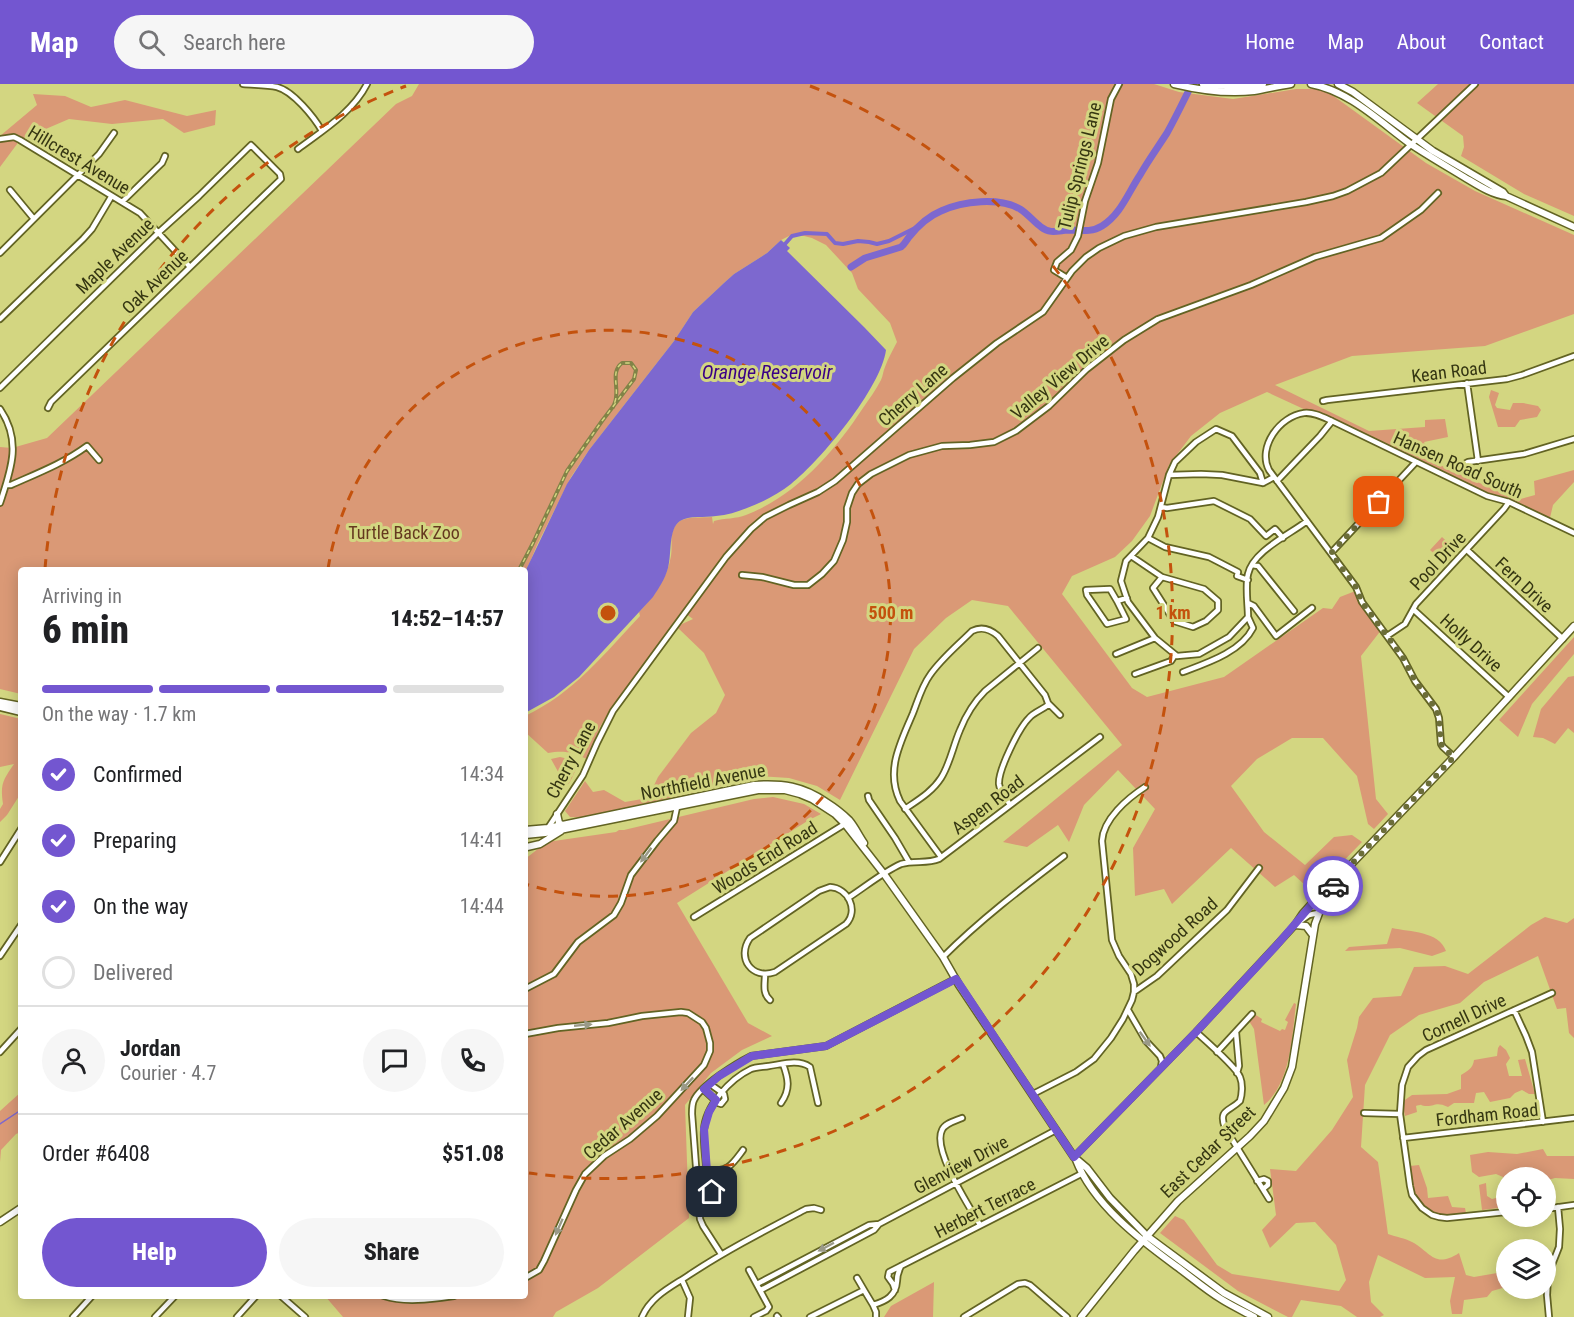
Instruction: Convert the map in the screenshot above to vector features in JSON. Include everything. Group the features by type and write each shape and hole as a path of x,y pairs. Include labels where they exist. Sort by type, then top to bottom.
{"main road":[{"path":"1174,84 1239,92 1291,84"},
{"path":"1203,84 1241,87 1263,84"},
{"path":"1311,84 1324,85 1346,96 1414,142 1503,192 1506,196 1574,227"},
{"path":"1338,84 1353,92 1414,142"},
{"name":"East Cedar Street","path":"1081,1317 1178,1201 1264,1121 1277,1102 1289,1075 1296,1044 1312,934 1318,913 1340,876 1574,627"},
{"path":"0,702 18,705"},
{"path":"0,707 18,711"},
{"name":"Northfield Avenue","path":"564,827 754,785 777,784 816,795 834,807 884,874 943,957 1074,1157"},
{"name":"Northfield Avenue","path":"528,834 677,807 758,789 784,790 800,794 812,799 847,823"},
{"path":"528,847 540,844 564,827 558,820 557,814"},
{"name":"Northfield Avenue","path":"528,830 547,830"},
{"path":"528,845 547,830"},
{"path":"1295,925 1306,926 1312,934"},
{"path":"1074,1157 1081,1174 1117,1218 1221,1299 1268,1317"},
{"path":"1074,1157 1087,1168 1145,1239"},
{"path":"1081,1174 1086,1173 1099,1189 1103,1190"},
{"path":"0,1222 18,1210"},
{"path":"1233,1302 1254,1317"}],"street":[{"path":"243,84 278,88 287,92 294,97 322,131"},
{"path":"298,149 357,99 367,84"},
{"name":"Tulip Springs Lane","path":"1067,278 1054,270 1058,262 1071,250 1078,236 1085,201 1098,163 1111,99 1119,84"},
{"name":"Cherry Lane","path":"547,830 583,775 613,711 701,589 751,529 771,514 818,492 835,481 952,378 997,343 1043,312 1067,278 1086,257 1099,248 1138,231 1340,194 1381,173 1475,84"},
{"path":"0,253 99,154 114,133"},
{"name":"Hillcrest Avenue","path":"0,139 14,137 20,140 140,213 190,267"},
{"name":"Maple Avenue","path":"0,388 251,145 281,177"},
{"path":"122,202 162,163 165,156"},
{"name":"Oak Avenue","path":"48,408 51,402 281,177"},
{"path":"10,190 34,219"},
{"name":"Valley View Drive","path":"742,575 762,577 794,585 808,585 834,561 843,540 847,508 852,493 858,484 871,474 909,455 942,446 994,442 1016,431 1049,406 1087,369 1124,340 1158,319 1251,285 1315,256 1381,238 1421,210 1438,193"},
{"path":"0,319 83,239 92,229 111,196"},
{"name":"Kean Road","path":"1323,401 1521,375 1574,356"},
{"path":"1467,383 1478,461"},
{"path":"0,409 8,424 13,448 13,460 0,503"},
{"name":"Hansen Road South","path":"1276,479 1266,462 1267,445 1280,425 1294,416 1306,413 1316,414 1487,496 1509,502 1574,532"},
{"path":"1169,475 1222,475 1263,483 1276,479 1332,421"},
{"path":"1248,617 1229,637 1199,654 1177,656 1155,638 1128,602 1121,581 1126,561 1148,538 1158,517 1169,475 1175,462 1196,442 1216,429 1232,436 1260,473 1263,483"},
{"path":"1459,467 1468,462 1524,454 1574,439"},
{"path":"6,485 54,467 87,446 99,460"},
{"path":"1331,553 1416,462"},
{"path":"1276,479 1356,587 1362,602 1403,658 1415,681 1436,709 1441,744 1454,757"},
{"path":"1161,507 1215,501 1250,519 1266,536 1275,530 1283,538"},
{"name":"Pool Drive","path":"1387,636 1405,624 1416,604 1509,502"},
{"path":"1183,672 1220,658 1249,636 1253,628 1248,617 1248,575 1252,565 1261,553 1307,521"},
{"path":"1148,538 1165,547 1209,557 1234,569 1238,572 1237,576 1248,580"},
{"name":"Fern Drive","path":"1467,550 1563,639"},
{"path":"1131,556 1162,577 1204,589 1218,601 1218,610 1206,621 1193,627 1174,621 1153,588 1162,577"},
{"path":"1252,565 1258,566 1294,611"},
{"path":"1110,589 1117,601 1126,619 1107,624 1086,590 1110,589"},
{"path":"1117,601 1127,598"},
{"path":"1248,603 1254,606 1276,636 1312,608"},
{"name":"Holly Drive","path":"1414,610 1509,697"},
{"path":"941,857 905,809 896,793 893,774 897,753 931,673 972,631 979,628 990,630 995,633 1045,695 1048,703 1060,715"},
{"path":"1116,654 1155,638"},
{"path":"905,809 927,794 941,778 960,730 973,705 985,691 1038,648"},
{"path":"1135,674 1171,661 1175,655"},
{"path":"1010,805 999,786 1001,771 1021,728 1034,713 1048,703"},
{"name":"Aspen Road","path":"848,898 899,866 909,862 928,862 941,857 1100,737"},
{"path":"1134,992 1131,974 1112,940 1102,835 1111,817 1145,787"},
{"path":"868,796 909,862"},
{"path":"528,988 555,974 578,942 614,915 632,875 674,821 677,807"},
{"name":"Woods End Road","path":"694,917 847,823"},
{"path":"0,862 18,834"},
{"path":"943,957 1023,887 1064,856"},
{"name":"Dogwood Road","path":"1033,1094 1076,1072 1094,1059 1111,1038 1128,1010 1134,992 1157,976 1227,910 1259,868"},
{"path":"836,887 848,898 852,915 846,924 775,972 765,974 753,970 745,959 746,945 750,938 824,888 836,887"},
{"path":"1295,925 1319,896 1330,890"},
{"path":"1074,1157 1196,1032 1295,925 1309,915 1318,913"},
{"path":"0,956 18,929"},
{"path":"765,974 764,990 766,997 770,1000"},
{"path":"721,1254 702,1227 700,1219 692,1114 694,1100 698,1094 741,1061 752,1056 826,1046 956,979"},
{"name":"Cornell Drive","path":"1496,1213 1448,1218 1436,1216 1416,1202 1411,1191 1400,1114 1403,1080 1414,1059 1426,1050 1552,993"},
{"path":"1128,1010 1146,1041 1160,1056 1161,1067"},
{"path":"1514,1010 1533,1052 1543,1122"},
{"name":"Cedar Avenue","path":"528,1033 608,1023 653,1014 681,1012 688,1013 702,1022 710,1043 710,1051 704,1065 657,1116 630,1139 603,1156 585,1174 539,1270 528,1276"},
{"path":"1217,1052 1252,1014"},
{"path":"0,1052 18,1032"},
{"path":"1196,1032 1240,1077 1241,1099 1238,1104 1223,1114 1222,1119 1225,1128 1269,1199"},
{"path":"1236,1032 1239,1066 1237,1073"},
{"path":"720,1200 708,1186 704,1129 709,1112 721,1092 729,1084 752,1068 796,1062 805,1063 810,1067 818,1103"},
{"path":"781,1102 786,1096 788,1087 783,1064"},
{"path":"710,1084 721,1092"},
{"path":"704,1089 716,1100"},
{"path":"1364,1113 1400,1114"},
{"path":"962,1118 944,1127 939,1142 944,1160 980,1225"},
{"name":"Fordham Road","path":"1403,1138 1574,1118"},
{"name":"Glenview Drive","path":"761,1290 874,1230 879,1224 956,1182 1056,1130"},
{"path":"707,1171 721,1171 730,1167 743,1150"},
{"name":"Herbert Terrace","path":"901,1266 1081,1174"},
{"path":"1257,1181 1264,1179 1268,1181 1268,1185 1263,1190"},
{"path":"1549,1317 1548,1275 1559,1247 1558,1207 1574,1205"},
{"path":"642,1317 660,1293 721,1254 806,1209 821,1210"},
{"name":"Glenview Drive","path":"757,1284 869,1225 879,1224"},
{"path":"894,1290 887,1274 901,1266"},
{"path":"873,1305 892,1295 897,1284 897,1272 901,1266"},
{"path":"749,1270 769,1308 754,1317"},
{"path":"857,1278 873,1305 876,1317"},
{"path":"682,1280 690,1298 688,1317"},
{"path":"964,1317 1012,1287 1025,1283 1067,1317"},
{"path":"810,1317 864,1290"},
{"path":"73,1317 89,1299"},
{"path":"155,1317 172,1299"},
{"path":"237,1317 253,1299"},
{"path":"284,1299 305,1317"}],"green space":[{"name":"Turtle Back Zoo","path":"419,84 1154,84 1179,92 1233,99 1296,89 1317,89 1328,92 1426,163 1475,191 1574,235 1574,314 1485,346 1352,356 1275,385 1369,431 1425,427 1425,420 1445,419 1448,437 1424,442 1438,464 1517,500 1535,495 1534,481 1574,470 1574,482 1553,505 1549,522 1267,392 1220,413 1191,436 1169,465 1150,516 1132,541 1115,557 1072,576 1062,594 1132,688 1147,697 1224,677 1323,608 1332,609 1340,597 1358,590 1382,629 1361,656 1376,799 1388,814 1374,829 1368,824 1357,776 1323,738 1292,738 1257,759 1231,786 1264,832 1305,865 1334,837 1352,835 1362,842 1330,875 1317,896 1294,875 1275,887 1231,848 1172,904 1164,889 1135,896 1133,848 1155,809 1118,770 1084,805 1069,842 1058,825 1027,847 1003,842 1122,745 1008,606 972,600 946,618 914,649 840,800 817,786 789,778 760,776 588,818 570,817 565,811 585,781 593,792 604,790 625,802 648,798 658,777 691,733 716,713 725,695 704,653 678,628 693,619 682,611 607,715 587,759 568,752 548,753 528,735 528,714 543,707 574,684 640,616 639,612 655,593 667,572 671,556 672,532 676,524 683,519 712,517 713,524 714,521 746,515 782,496 827,456 875,391 897,342 890,323 858,289 852,273 826,245 804,236 791,235 781,240 767,253 734,274 693,312 674,341 589,450 571,477 528,567 18,567 18,693 0,689 0,447 12,448 47,438 396,104 412,96"},
{"path":"1438,84 1574,84 1574,216 1524,194 1461,156 1464,147 1463,136 1417,103"},
{"path":"33,94 65,96 91,107 125,100 187,116 216,110 215,125 184,133 163,119 112,124 69,119 20,140 0,167 0,136 37,105"},
{"path":"1491,390 1499,393 1495,405 1497,408 1510,410 1513,403 1523,403 1538,406 1541,410 1537,417 1520,420 1515,427 1498,427 1489,397"},
{"path":"1442,537 1458,552 1446,564 1430,550"},
{"path":"1574,637 1574,654 1532,704 1518,737 1499,720"},
{"path":"1574,676 1574,733 1568,728 1555,744 1543,738 1533,737 1541,709 1568,677"},
{"path":"0,714 18,718 18,798 0,822 3,782 14,764 0,767"},
{"path":"560,757 573,760 578,765 566,786 551,759"},
{"path":"773,797 804,804 821,814 677,903 748,1023 772,1036 742,1050 711,1073 685,1105 689,1218 598,1288 556,1312 553,1317 343,1317 328,1299 528,1299 528,857 547,842 616,832 754,799"},
{"path":"1545,917 1567,923 1574,918 1574,1038 1569,1033 1566,1008 1557,1009 1538,956 1484,982 1460,1003 1419,1015 1390,1035 1365,1085 1361,1147 1378,1162 1388,1234 1409,1241 1438,1259 1451,1258 1459,1253 1466,1275 1474,1277 1496,1273 1496,1290 1487,1297 1464,1300 1462,1314 1452,1314 1450,1301 1455,1277 1425,1278 1378,1255 1369,1282 1371,1302 1384,1315 1357,1317 1341,1306 1301,1300 1292,1317 1288,1317 1238,1291 1160,1233 1175,1216 1184,1220 1217,1265 1232,1274 1339,1291 1346,1280 1336,1245 1315,1222 1296,1223 1270,1248 1262,1230 1276,1215 1270,1169 1296,1171 1332,1130 1353,1097 1347,1060 1359,1017 1373,998 1401,996 1414,967 1445,966 1468,974 1531,925"},
{"path":"1392,928 1431,936 1442,944 1446,951 1432,956 1400,948 1345,951 1349,947 1387,944"},
{"path":"1294,1003 1296,1004 1293,1030 1285,1072 1273,1096 1264,1105 1254,1029 1249,1021 1256,1015 1262,1019 1261,1022 1280,1031 1285,1030 1288,1022 1285,1020"},
{"path":"1500,1045 1510,1058 1506,1064 1509,1076 1522,1076 1518,1060 1525,1059 1535,1094 1522,1090 1510,1098 1490,1102 1484,1092 1476,1093 1474,1103 1454,1103 1448,1107 1440,1104 1421,1105 1416,1106 1417,1112 1405,1116 1402,1102 1412,1095 1447,1094 1461,1089 1461,1075 1470,1069 1474,1060 1497,1056"},
{"path":"18,1095 18,1133 1,1150 0,1162 0,1111"},
{"path":"1543,1149 1547,1156 1574,1156 1574,1179 1556,1178 1556,1167 1496,1167 1496,1174 1479,1177 1472,1172 1470,1155 1488,1152 1517,1154"},
{"path":"1419,1165 1428,1198 1448,1196 1452,1207 1465,1208 1466,1213 1436,1214 1422,1206 1414,1192 1410,1166"},
{"path":"1486,1183 1487,1196 1492,1199 1496,1198 1496,1208 1482,1210 1479,1185"},
{"path":"934,1282 933,1317 884,1317 891,1306"}],"water":[{"name":"Orange Reservoir","path":"781,240 790,248 787,251 886,350 882,366 873,384 862,403 833,441 786,488 753,506 736,512 680,521 672,536 667,572 653,597 579,677 554,697 528,711 527,567 567,484 589,450 674,341 693,312 734,274 767,253"}],"waterway":[{"path":"851,267 865,258 901,247 919,226 937,213 970,203 992,202 1011,205 1023,211 1044,229 1051,231 1089,230 1102,226 1124,203 1167,133 1192,84"},
{"path":"785,244 792,236 805,233 827,234 835,243 858,241 877,244 889,241 921,225"},
{"path":"0,1124 18,1112"}],"railway":[{"path":"622,363 631,363 636,370 634,379 613,407 616,398 617,370 622,363"},
{"path":"521,567 567,471 613,407"}],"way so far":[{"path":"1333,886 1454,757 1441,744 1436,709 1331,553 1379,502"}],"route":[{"path":"712,1192 708,1186 704,1129 709,1112 716,1100 704,1089 719,1076 752,1056 826,1046 956,979 1074,1157 1196,1032 1319,896 1333,886"}]}
